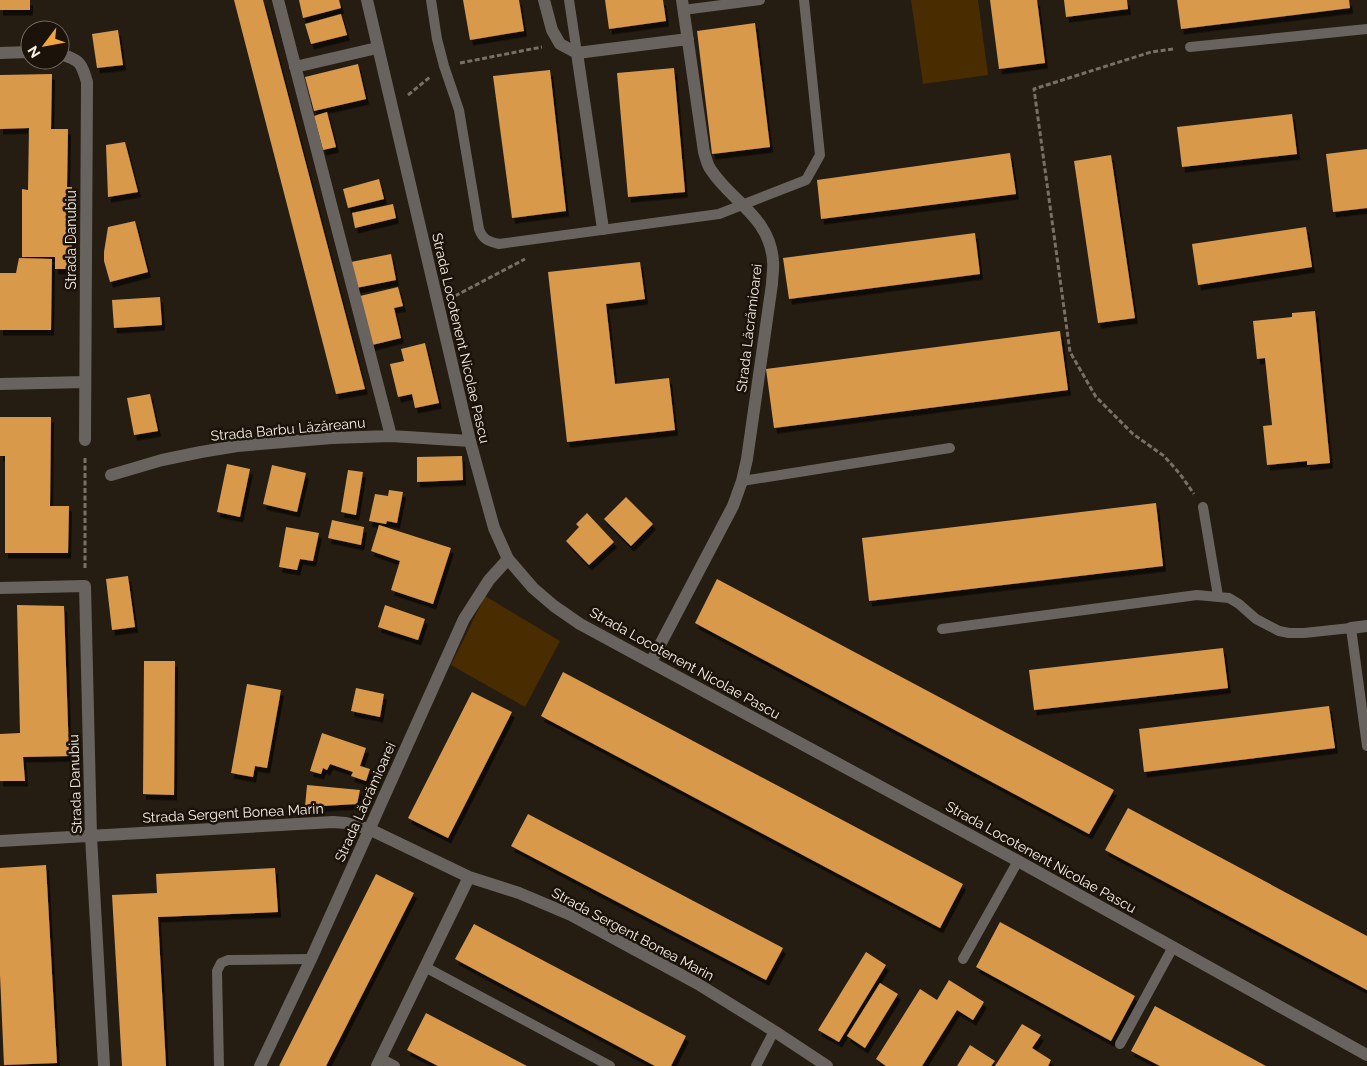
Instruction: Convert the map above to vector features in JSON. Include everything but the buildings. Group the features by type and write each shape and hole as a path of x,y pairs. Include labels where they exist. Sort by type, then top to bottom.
{"street":[{"path":"278,0 391,436"},
{"name":"Strada Locotenent Nicolae Pascu","path":"366,0 470,441 494,528 508,559 533,588 554,606 580,624 1018,861 1367,1055"},
{"path":"544,0 552,30 560,44 577,53 688,39"},
{"name":"Strada Lăcrămioarei","path":"651,662 733,506 742,480 747,459 774,261 768,239 758,220 719,181 709,168 704,152 683,5"},
{"path":"295,66 377,48"},
{"path":"0,53 20,52"},
{"path":"577,53 604,229"},
{"name":"Strada Danubiu","path":"70,57 82,65 87,82 85,440"},
{"path":"0,384 85,382"},
{"name":"Strada Barbu Lăzăreanu","path":"111,475 162,460 237,446 332,438 391,436 470,441"},
{"name":"Strada Lăcrămioarei","path":"260,1066 311,959 464,619 489,580 508,559"},
{"path":"0,588 85,586"},
{"name":"Strada Danubiu","path":"85,586 91,836 104,1066"},
{"path":"1351,628 1367,626"},
{"name":"Strada Sergent Bonea Marin","path":"0,841 333,822 346,823 369,830 468,877 519,893 571,915 698,984 827,1066"},
{"path":"378,1062 468,877"}],"lane":[{"path":"431,0 437,39 459,110 479,229 482,236 489,241 499,244 719,214 806,180 820,155 804,0"},
{"path":"569,0 577,53"},
{"path":"683,5 760,0"},
{"path":"1190,47 1367,29"},
{"path":"742,480 950,448"},
{"path":"1203,507 1218,596"},
{"path":"942,629 1197,595 1229,598 1256,619 1280,631 1289,633 1351,628 1367,746"},
{"path":"963,959 1018,861"},
{"path":"1120,1044 1173,947"},
{"path":"219,1066 217,971 221,963 228,960 311,959"},
{"path":"425,967 610,1066"},
{"path":"756,1066 774,1032"},
{"path":"378,1062 395,1066"}],"path":[{"path":"391,108 444,66 560,44"},
{"path":"1190,47 1151,52 1034,89 1070,352 1096,396 1133,434 1164,456 1180,474 1203,507"},
{"path":"438,305 525,259"},
{"path":"85,440 85,586"}],"shaded area":[{"path":"911,0 978,0 988,75 923,84"},
{"path":"485,596 560,641 525,707 451,665"}]}
